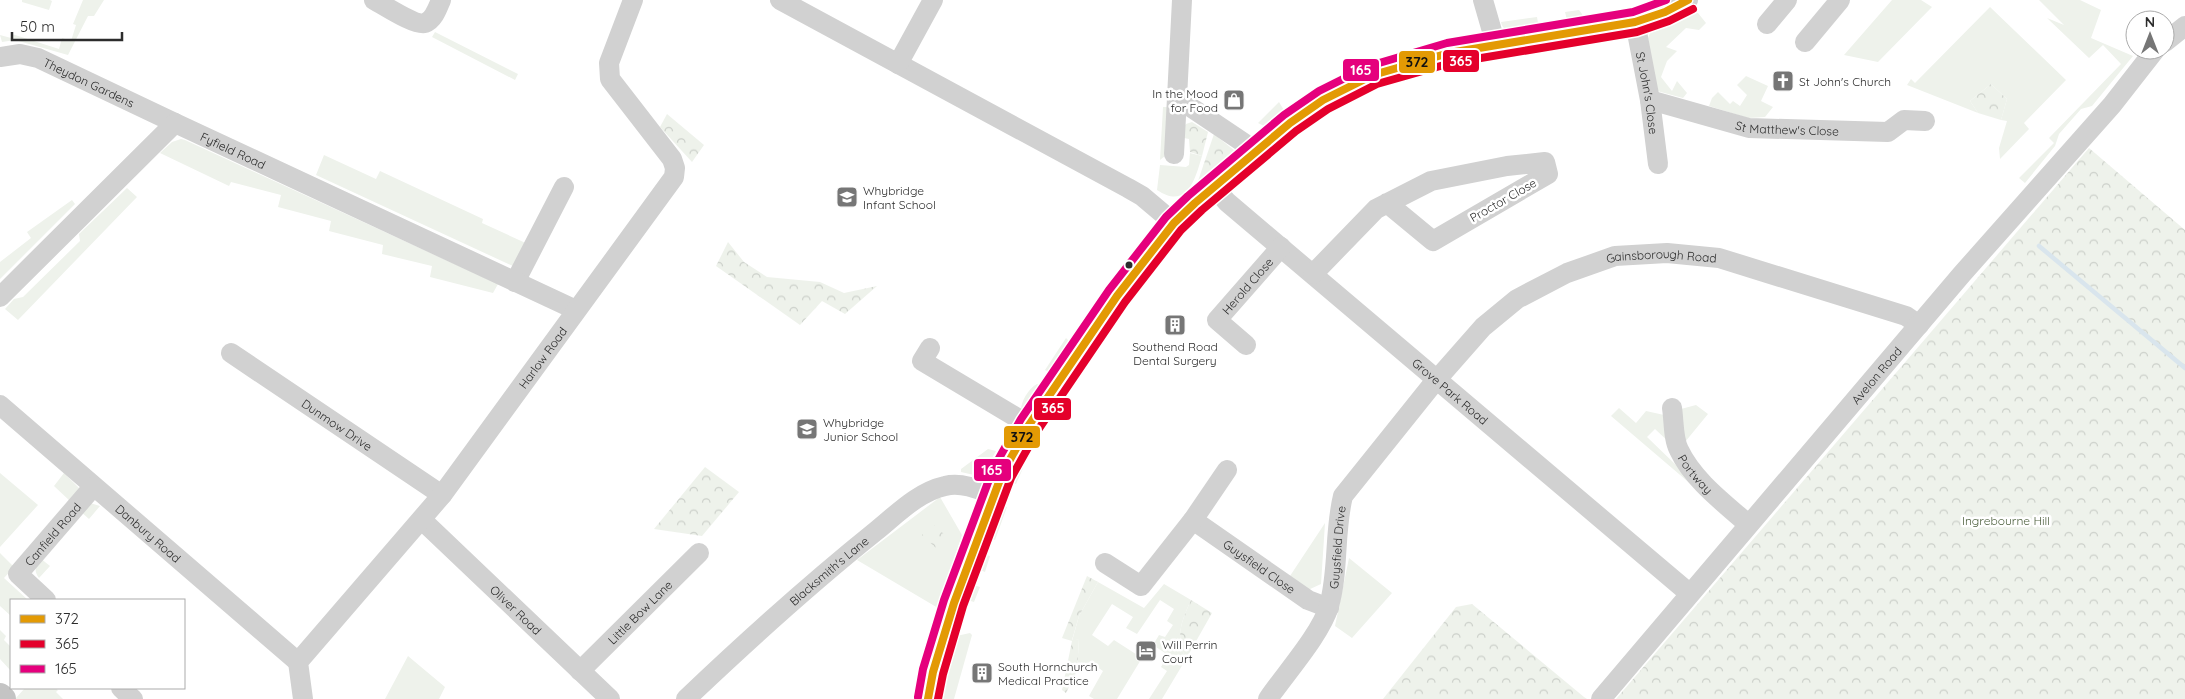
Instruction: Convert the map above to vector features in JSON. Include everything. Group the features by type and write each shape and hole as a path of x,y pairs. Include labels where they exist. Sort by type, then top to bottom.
{"main road":[{"path":"0,696 3,699"}],"street":[{"path":"374,0 416,23 425,23 432,18 441,0"},
{"name":"Harlow Road","path":"298,662 442,495 674,177 675,168 672,159 610,79 609,63 633,0"},
{"path":"780,0 1128,188 1142,196 1174,223"},
{"path":"898,64 933,0"},
{"path":"1174,154 1182,0"},
{"path":"1484,0 1496,45"},
{"path":"928,699 932,672 954,603 1002,474 1029,425 1116,296 1174,223 1290,123 1351,84 1405,64 1496,45 1597,30 1635,22 1665,12 1688,0"},
{"path":"1767,24 1787,0"},
{"path":"1805,42 1840,0"},
{"name":"St John's Close","path":"1635,22 1650,100 1658,164"},
{"name":"Avelon Road","path":"2175,34 2185,26"},
{"name":"Theydon Gardens","path":"0,57 20,54 38,58 175,123"},
{"name":"Avelon Road","path":"1601,699 1689,593 2112,104 2147,60"},
{"path":"1177,98 1244,143 1253,154"},
{"name":"St Matthew's Close","path":"1650,100 1749,128 1888,132 1904,120 1925,121"},
{"path":"0,297 175,123"},
{"name":"Fyfield Road","path":"175,123 576,310"},
{"name":"Proctor Close","path":"1313,274 1376,209 1387,203 1431,181 1507,166 1545,162 1548,174 1433,241 1387,203"},
{"path":"516,282 564,187"},
{"name":"Grove Park Road","path":"1214,188 1227,202 1689,593"},
{"name":"Herold Close","path":"1246,345 1217,320 1281,247"},
{"name":"Gainsborough Road","path":"1436,379 1483,327 1517,299 1566,273 1615,256 1667,253 1719,258 1906,316 1919,325"},
{"path":"930,348 922,361 1029,425"},
{"name":"Dunmow Drive","path":"231,353 442,495"},
{"name":"Guysfield Drive","path":"1268,699 1322,623 1329,608 1334,584 1339,512 1343,496 1436,379"},
{"name":"Danbury Road","path":"0,405 298,662"},
{"name":"Portway","path":"1672,408 1678,449 1690,468 1711,491 1748,524"},
{"path":"1105,564 1140,586 1193,520 1227,470"},
{"name":"Blacksmith's Lane","path":"686,699 823,576 909,504 928,491 947,485 961,485 993,495"},
{"name":"Canfield Road","path":"45,599 18,574 93,487"},
{"name":"Oliver Road","path":"422,520 610,699"},
{"name":"Guysfield Close","path":"1193,520 1308,600 1329,608"},
{"name":"Little Bow Lane","path":"580,671 699,553"},
{"path":"298,662 304,699"},
{"path":"122,689 133,699"}],"green space":[{"path":"22,0 52,1 49,10 22,2"},
{"path":"83,0 104,0 94,16 88,16 68,55 15,40 2,42 0,35 11,38 12,34 59,49 62,38 71,41 76,25 73,24"},
{"path":"1892,0 1921,0 1932,7 1878,62 1844,55"},
{"path":"2039,0 2080,0 2101,10 2091,38 2125,53 2125,60 2130,60 2092,106 2081,109 2059,134 2055,146 2025,183 2019,178 2054,143 2049,138 2121,64 2103,45 2089,58 2047,18 2064,25"},
{"path":"1990,7 2066,80 2024,123 2029,129 2000,159 1999,148 2007,121 2001,120 2007,99 1991,84 1970,101 1978,113 1907,85 1911,79 1915,83"},
{"path":"1579,10 1582,14 1583,22 1568,24 1565,12"},
{"path":"1693,12 1698,13 1706,23 1699,30 1686,28 1666,47 1677,51 1667,61 1661,77 1672,91 1677,81 1687,93 1683,98 1657,91 1648,38 1651,31"},
{"path":"1537,17 1539,29 1511,32 1503,27 1501,22"},
{"path":"435,32 518,74 515,80 432,37"},
{"path":"1746,76 1768,86 1761,101 1773,107 1765,117 1748,118 1709,106 1712,98 1718,92 1730,104 1733,101 1740,106 1747,95 1737,85"},
{"path":"1991,84 2007,99 2001,120 1978,113 1970,101"},
{"path":"1279,102 1285,112 1264,126 1258,123"},
{"path":"1163,107 1169,107 1165,156 1160,160"},
{"path":"667,114 704,145 692,162 660,127"},
{"path":"1192,122 1208,132 1202,156 1190,152 1189,139 1184,138 1182,129 1186,124"},
{"path":"1214,134 1235,151 1198,181"},
{"path":"181,139 498,284 493,293 430,277 432,266 382,254 383,245 329,231 331,221 278,207 281,195 231,182 229,186 160,153 172,142"},
{"name":"Ingrebourne Hill","path":"2089,148 2185,230 2185,699 1616,699"},
{"path":"1190,153 1202,156 1193,183 1188,190 1176,196 1167,195 1157,190 1160,165 1186,167 1189,165"},
{"path":"324,155 376,179 380,171 483,219 482,223 530,245 517,268 316,175"},
{"path":"127,188 137,197 18,320 5,309 14,299 23,297 80,241 79,234"},
{"path":"72,200 75,204 0,279 0,262 31,238 27,232"},
{"path":"728,242 744,262 767,277 820,282 844,293 877,286 845,314 822,301 800,325 716,266"},
{"path":"1099,297 1103,300 1085,330 1079,326"},
{"path":"1066,338 1073,345 1053,374 1045,370"},
{"path":"1037,384 1041,386 1039,389 1041,391 1025,416 1021,412 1023,401"},
{"path":"1696,405 1708,414 1685,442 1681,409"},
{"path":"1619,408 1636,423 1646,411 1664,415 1672,445 1655,429 1647,437 1734,521 1611,416"},
{"path":"988,449 996,451 984,472 974,475 961,472 961,469"},
{"path":"1015,464 1023,468 1016,484 1008,481"},
{"path":"705,467 739,492 702,536 654,529"},
{"path":"0,473 38,505 0,547"},
{"path":"64,473 80,489 71,502 54,486"},
{"path":"940,497 962,535 938,608 857,560"},
{"path":"90,503 100,506 89,519 80,511"},
{"path":"997,504 1007,507 995,540 985,536"},
{"path":"932,523 946,536 937,549 922,535"},
{"path":"1325,523 1321,584 1308,590 1290,576"},
{"path":"0,553 14,567 4,578 27,599 10,599 10,615 0,606"},
{"path":"980,553 990,556 985,572 975,568"},
{"path":"40,558 50,566 39,578 36,566"},
{"path":"1349,558 1392,593 1352,638 1335,626"},
{"path":"1087,576 1098,582 1079,616 1072,640 1079,639 1077,671 1066,693 1062,690 1072,641 1062,638"},
{"path":"1098,582 1144,608 1164,584 1191,600 1184,615 1180,636 1186,659 1162,699 1149,699 1167,671 1161,667 1168,655 1153,645 1159,635 1165,637 1173,625 1167,621 1174,609 1160,600 1137,634 1126,628 1133,617 1112,604 1092,635 1108,646 1114,640 1142,658 1117,699 1094,699 1089,696 1103,671 1090,662 1083,673 1077,671 1079,639 1072,641 1079,616"},
{"path":"970,584 980,587 974,602 964,599"},
{"path":"1191,600 1212,613 1186,659 1180,636 1184,615"},
{"path":"1472,604 1587,699 1383,699 1456,607"},
{"path":"0,630 6,636 4,640 10,646 10,670 0,659"},
{"path":"970,633 972,635 954,699 939,699 938,684 952,637"},
{"path":"408,656 445,687 439,699 385,699"},
{"path":"24,689 56,689 58,690 56,692 63,699 15,699"}],"waterway":[{"path":"2039,246 2185,368"}],"transit line":[{"name":"165","path":"918,697 923,669 944,600 993,469 1021,419 1109,290 1166,217 1188,196 1284,115 1319,91 1369,66 1447,43 1633,12 1666,0"},
{"name":"372","path":"928,699 933,672 954,603 1002,474 1029,425 1117,296 1174,223 1195,203 1290,123 1323,100 1373,75 1449,53 1635,22 1665,12 1688,0"},
{"name":"365","path":"938,699 943,674 963,606 1011,478 1038,430 1125,302 1181,230 1202,210 1296,131 1328,109 1377,84 1451,63 1637,32 1669,21 1693,9"}],"place":[{"name":"St John's Church","path":"1783,81"},
{"name":"In the Mood for Food","path":"1234,100"},
{"name":"Whybridge Infant School","path":"847,197"},
{"name":"Southend Road Dental Surgery","path":"1175,325"},
{"name":"Whybridge Junior School","path":"807,429"},
{"name":"Will Perrin Court","path":"1146,651"},
{"name":"South Hornchurch Medical Practice","path":"982,673"}]}
